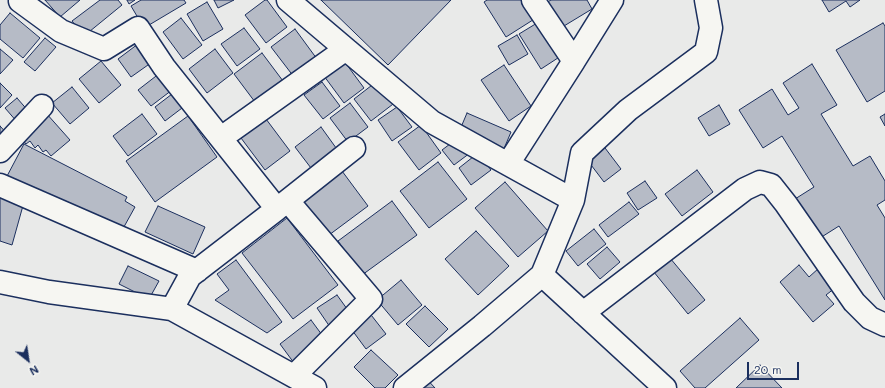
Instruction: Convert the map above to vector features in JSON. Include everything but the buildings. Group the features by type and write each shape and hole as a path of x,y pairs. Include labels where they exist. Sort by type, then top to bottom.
{"street":[{"path":"20,0 61,31 104,48 138,28 164,67 221,138 371,299 294,376"},
{"path":"288,0 432,122 573,200"},
{"path":"533,0 574,61"},
{"path":"508,164 612,0"},
{"path":"405,388 542,275 573,200 582,153 628,110 706,52 711,28 706,0"},
{"path":"221,138 346,49"},
{"path":"0,151 42,106"},
{"path":"172,309 190,276 283,205 354,148"},
{"path":"583,312 745,189 760,182 771,185 786,204 854,302 870,318 885,326"},
{"path":"0,186 197,270"},
{"path":"542,275 665,388"},
{"path":"0,282 49,292 172,309 315,388"}]}
